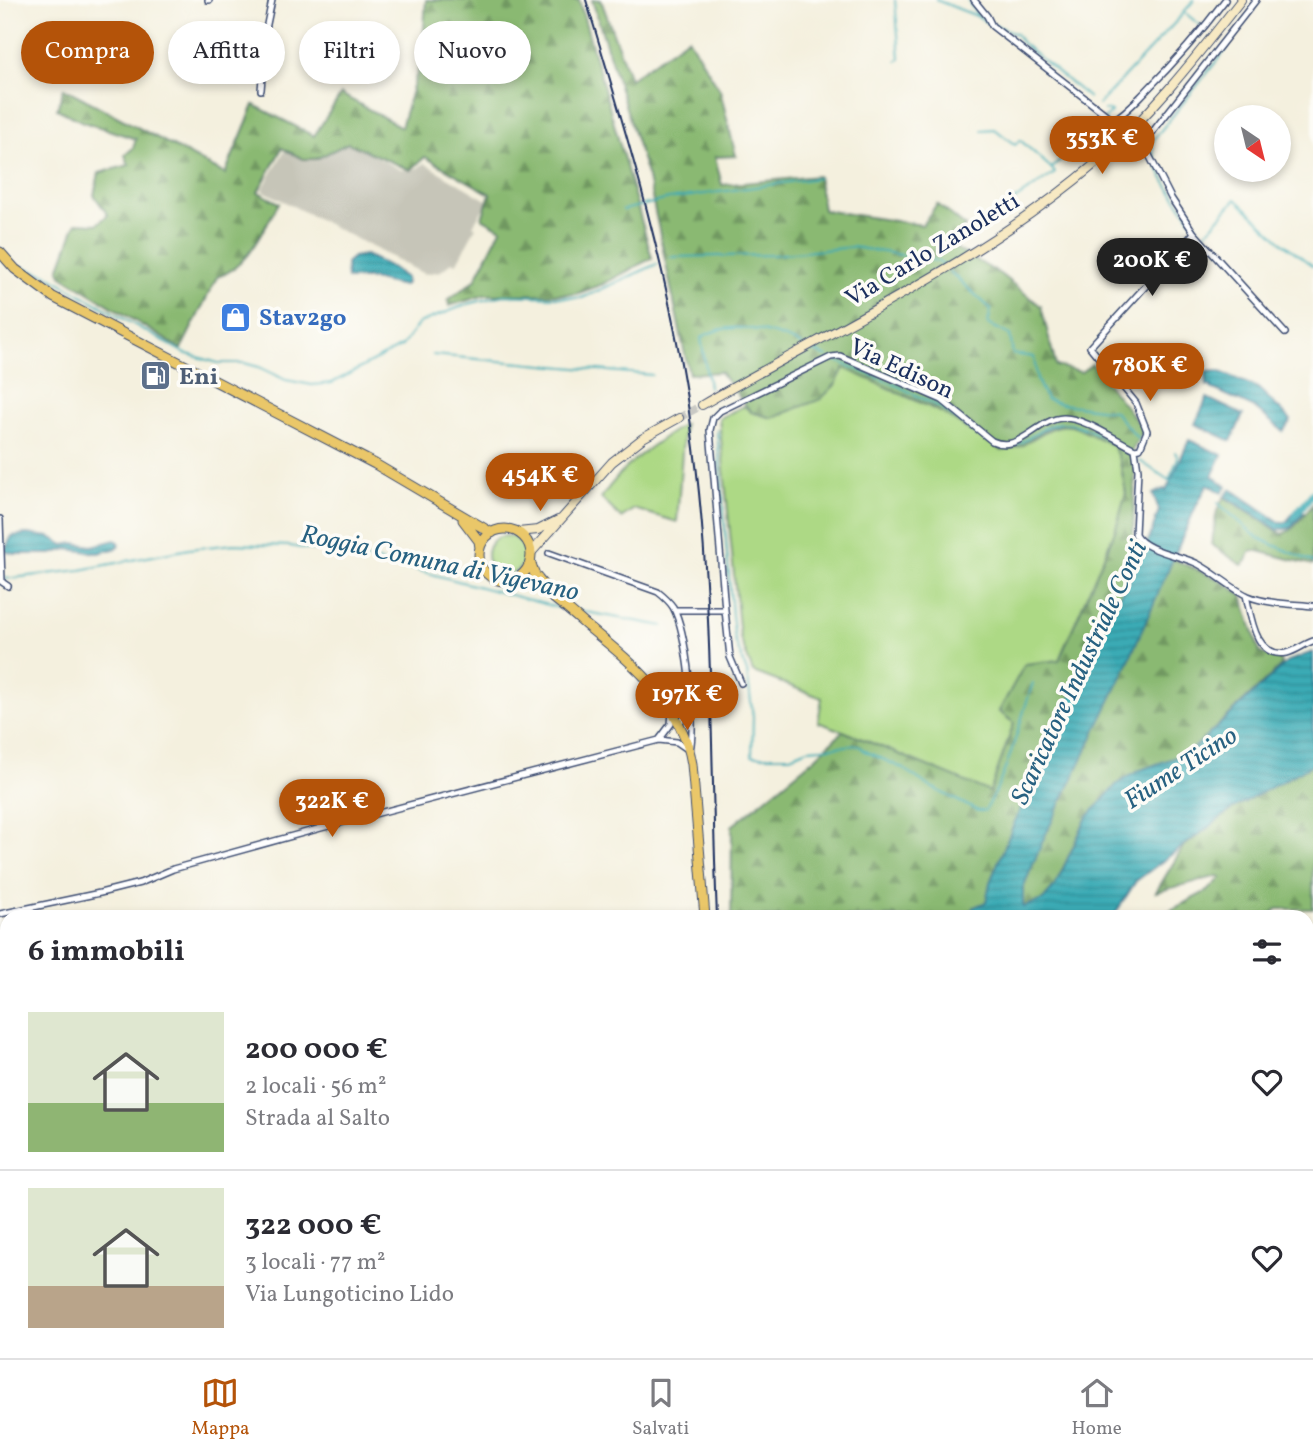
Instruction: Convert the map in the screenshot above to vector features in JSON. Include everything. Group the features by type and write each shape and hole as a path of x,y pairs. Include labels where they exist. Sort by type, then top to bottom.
{"main road":[{"name":"Via Carlo Zanoletti","path":"702,405 1008,230 1097,162 1182,75 1241,0"},
{"path":"2,257 53,297 375,464 492,533"},
{"path":"517,578 523,574 531,557 566,514 612,462 643,438 679,418"},
{"path":"440,501 479,541 481,563 489,575 500,580 517,578 529,582 553,597 639,669 674,715 690,751 704,910"},
{"path":"480,548 486,537 492,533 505,529 518,532 538,530 566,514"},
{"path":"518,532 527,541 535,575 553,597"}],"street":[{"path":"261,90 266,29 272,0"},
{"path":"974,0 990,23 1113,120 1121,116 1204,28 1226,0"},
{"path":"1256,0 1154,130 1147,144 1152,162 1194,233 1285,333"},
{"path":"1194,233 1090,347 1138,406 1147,431 1140,449 1135,449 1135,534 1139,541 1197,564 1246,595 1313,606"},
{"name":"Via Edison","path":"741,683 730,657 724,610 710,430 713,418 720,411 828,358 840,356 942,400 992,441 1001,445 1014,442 1062,418 1075,419 1135,449"},
{"path":"0,519 1,579 8,586"},
{"path":"19,910 140,883 173,869 283,838 659,740 677,742 690,751 693,737 691,702 683,645 675,610 671,604 657,592 549,553"},
{"path":"1246,595 1259,640 1265,649 1289,653 1313,641"},
{"path":"675,610 724,610"},
{"path":"674,715 682,712 691,702"},
{"path":"674,715 680,721 692,713"},
{"path":"659,740 674,715"}],"shaded area":[{"path":"348,142 401,170 418,168 424,163 488,201 473,225 476,227 456,264 452,262 441,271 424,274 262,190 285,150 302,159 316,159"}],"green space":[{"path":"426,0 579,0 652,258 603,284 576,294 485,295 449,306 448,300 475,280 501,229 482,218 490,194 425,157 410,170 348,143 316,159 303,159 282,148 258,192 279,203 246,256 238,265 217,277 181,349 62,276 59,270 76,223 97,224 108,215 94,195 99,173 129,165 125,155 133,148 136,139 81,121 57,109 64,88 225,174 254,105 314,136 341,94 401,127 414,83 531,84 531,21 424,21"},
{"path":"592,0 601,0 630,79 688,38 720,90 736,156 715,157 722,185 818,176 823,210 922,225 937,204 965,226 952,246 1000,274 1041,306 1056,366 1081,372 1092,364 1144,430 1131,452 1135,469 1133,541 1218,579 1242,595 1260,653 1279,658 1282,665 1190,752 1138,771 1086,819 1055,886 1044,900 1023,907 975,907 973,910 731,910 732,826 815,758 843,731 990,792 1014,723 999,711 1025,664 1059,660 1115,531 1126,493 1120,462 1113,445 1073,426 1061,424 1048,428 1021,446 1002,451 934,408 844,368 836,384 821,399 772,418 751,412 720,372 689,374 648,178"},
{"path":"843,367 1021,446 1058,426 1075,427 1113,445 1120,462 1126,493 1115,531 1059,660 999,712 1014,723 990,793 818,722 822,698 753,672 740,638 719,418 744,406 751,412 772,418 820,399 836,384"},
{"path":"684,424 677,522 634,509 621,518 601,498 638,456"},
{"path":"1224,497 1282,534 1291,530 1313,504 1313,565 1254,550 1242,565 1211,544 1216,515"},
{"path":"506,536 520,541 525,555 520,569 506,574 492,569 487,555 492,541"},
{"path":"1313,764 1313,909 1171,910 1209,890 1221,878 1218,876 1156,892 1183,847 1234,808"}],"water":[{"path":"365,255 393,268 406,278 406,283 403,286 372,279 347,279 346,263 353,257"},
{"path":"1218,371 1258,388 1291,420 1283,431 1253,407 1207,386 1206,372"},
{"path":"1207,398 1243,415 1231,441 1195,424"},
{"name":"Fiume Ticino","path":"1189,440 1222,455 1212,476 1227,486 1222,493 1208,484 1197,504 1122,676 1044,838 1023,888 1023,907 1043,900 1055,886 1086,819 1116,785 1138,771 1190,752 1288,661 1313,652 1313,764 1234,808 1136,881 1117,910 972,910 986,902 990,882 1030,785 1109,616 1150,537 1159,510 1153,494 1164,489 1166,491"},
{"path":"1231,489 1281,523 1286,522 1298,508 1304,512 1290,528 1279,530 1225,496"},
{"path":"27,534 50,537 64,545 74,543 92,546 115,540 119,542 118,548 98,553 67,549 51,554 15,554 4,551 12,536"}],"waterway":[{"path":"895,0 900,58 897,61"},
{"path":"936,0 979,17 989,24"},
{"path":"967,0 978,16"},
{"path":"1194,0 1184,12 1201,26"},
{"path":"1098,105 1184,13"},
{"path":"995,25 1016,34 1022,43 1089,98"},
{"path":"1224,45 1227,48 1154,139 1156,161 1170,189 1203,236 1236,199 1283,243 1313,266"},
{"path":"983,221 1055,173 1051,168 1078,148 1111,112 1104,110"},
{"path":"982,130 995,129 1015,145 1020,140 1050,167"},
{"path":"623,210 669,199 818,178"},
{"path":"670,257 773,255 853,247 938,261 945,267"},
{"path":"19,266 45,274 184,353 218,363 244,363 286,380 312,385 332,383 402,346 419,323 468,304 504,295 582,298 657,264"},
{"path":"949,271 991,309 988,324 1010,335 1013,354 1034,357 1037,380 1046,399 1062,404 1114,411 1139,440"},
{"name":"Roggia Comuna di Vigevano","path":"709,387 701,338 712,332 751,329 802,345"},
{"name":"Roggia Comuna di Vigevano","path":"810,349 827,357"},
{"path":"433,355 652,375"},
{"name":"Roggia Comuna di Vigevano","path":"832,359 938,406 987,441"},
{"name":"Roggia Comuna di Vigevano","path":"992,444 1010,447 1044,428 1062,423 1079,426 1100,435 1135,457"},
{"name":"Roggia Comuna di Vigevano","path":"717,430 735,641 747,672 753,717 752,756 790,756 808,749 858,745 929,786 978,811 985,811 1007,764 1033,683"},
{"path":"1169,480 1178,458 1175,452"},
{"name":"Roggia Comuna di Vigevano","path":"1140,461 1173,483"},
{"path":"1296,514 1313,493"},
{"path":"1218,503 1258,538 1313,562"},
{"name":"Roggia Comuna di Vigevano","path":"4,579 80,570 189,549 233,544 290,546 394,564 559,608"},
{"name":"Roggia Comuna di Vigevano","path":"575,610 663,626"}],"tunnel":[{"path":"679,418 702,405"}],"railway":[{"path":"586,0 647,211 672,318 691,426 704,548 717,910"}],"place":[{"name":"Stav2go","path":"236,317"},
{"name":"Eni","path":"156,376"}],"water label":[{"name":"Scaricatore Industriale Conti","path":"1078,672"}]}
